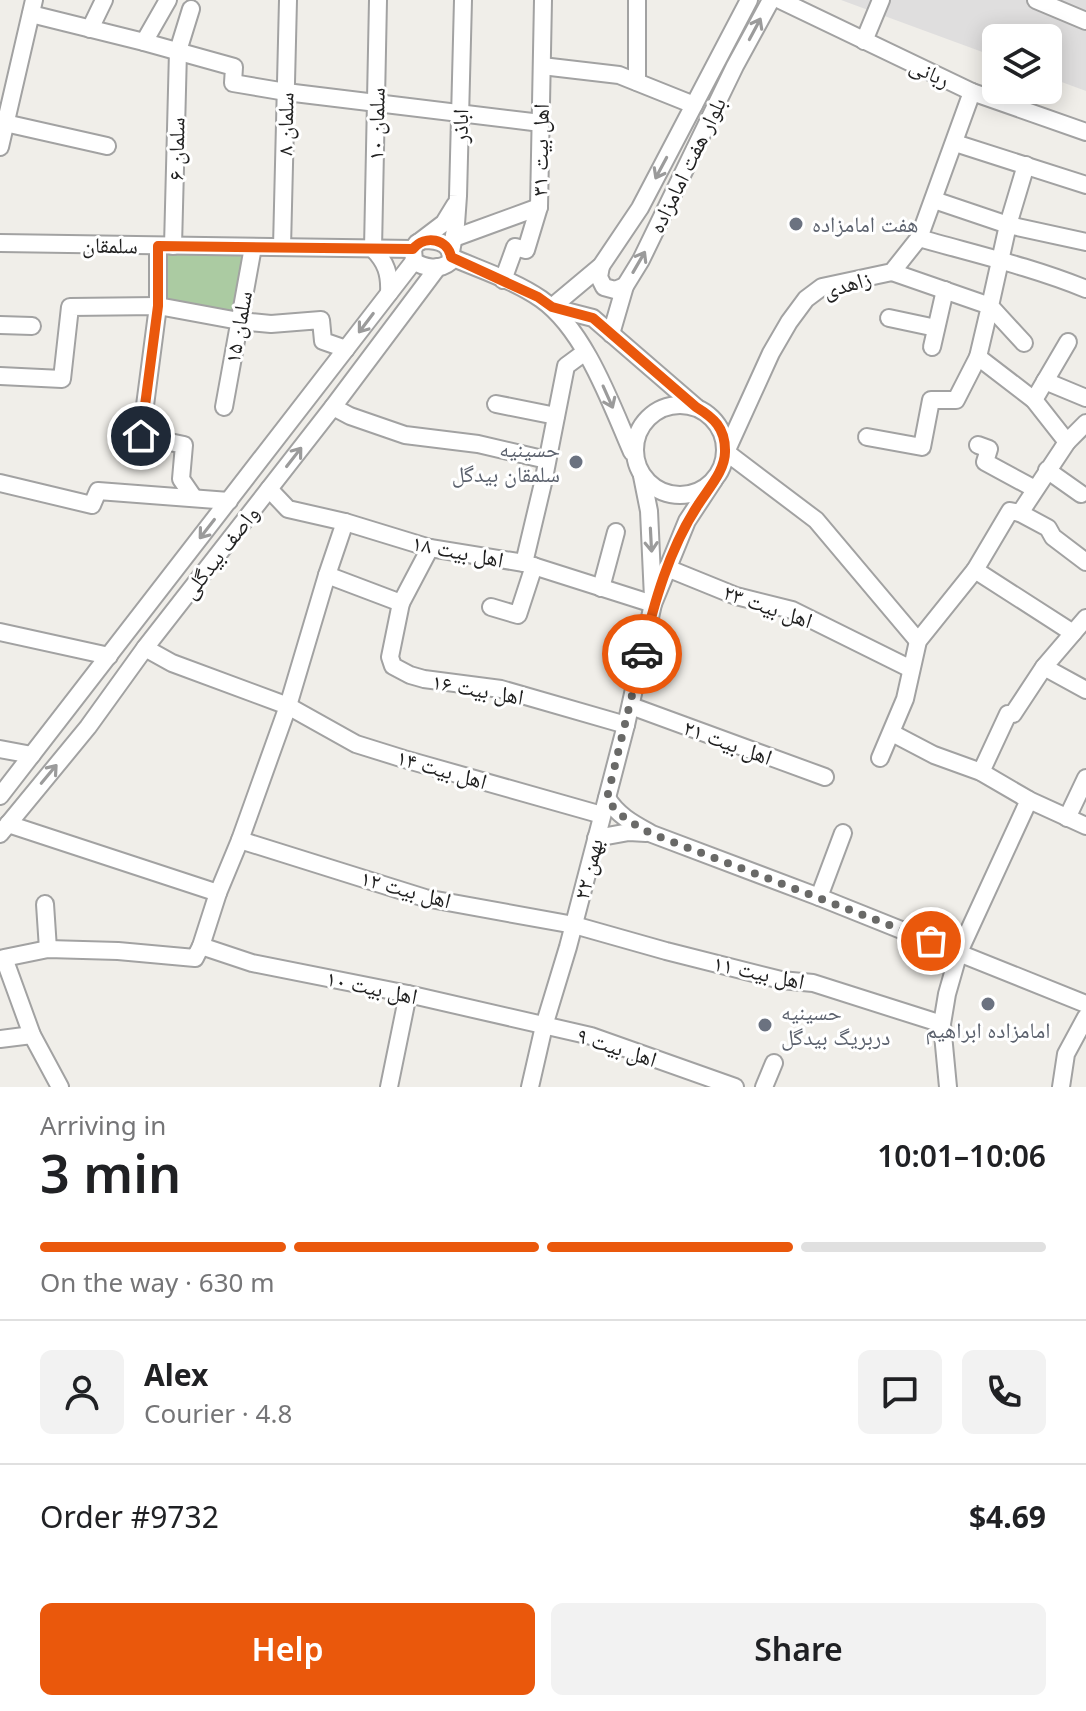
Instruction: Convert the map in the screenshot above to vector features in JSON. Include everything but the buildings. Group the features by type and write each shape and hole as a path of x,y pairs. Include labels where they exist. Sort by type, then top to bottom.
{"street":[{"path":"90,29 104,0"},
{"path":"144,42 168,0"},
{"name":"سلمان ۸","path":"282,247 288,0"},
{"name":"سلمان ۱۰","path":"373,249 378,0"},
{"name":"اباذر","path":"449,253 458,196 463,0"},
{"name":"اهل بیت ۳۱","path":"503,280 515,247 526,250 539,207 543,0"},
{"path":"637,0 637,82"},
{"name":"بلوار هفت امامزاده","path":"552,307 601,266 640,208 749,0"},
{"name":"بلوار هفت امامزاده","path":"611,334 625,286 641,260 735,66 771,0"},
{"name":"ربانی","path":"780,0 972,92 1086,132"},
{"path":"864,41 881,0"},
{"path":"1036,0 1086,21"},
{"path":"0,147 32,7 90,29 234,67 233,83 541,123"},
{"name":"سلمان ۶","path":"191,9 178,51 166,246 141,436 184,445 181,479 194,498"},
{"path":"542,66 619,75 694,105"},
{"name":"زاهدی","path":"726,452 771,353 806,299 822,287 892,272 919,238 972,92"},
{"path":"5,123 107,146"},
{"path":"955,143 1086,185"},
{"path":"867,437 922,447 931,400 956,400 978,357 1008,225 1026,165"},
{"name":"واصف بیدگلی","path":"0,796 389,293 415,251 444,223 458,196"},
{"path":"934,200 1008,225 1086,242"},
{"path":"449,253 448,246 441,242 424,240 415,251 420,266 430,268 449,253 539,207"},
{"path":"919,238 1045,273 1086,289"},
{"name":"سلمقان","path":"0,243 415,251"},
{"name":"سلمان ۱۵","path":"224,407 253,247"},
{"path":"373,249 383,259 387,269 389,293"},
{"path":"449,253 538,297 565,321 599,378 642,476 658,490 677,495 697,492 714,480 726,452 723,433 712,417 696,407 593,318 552,307"},
{"name":"واصف بیدگلی","path":"4,829 88,727 145,648 449,253"},
{"path":"601,266 599,277 604,287 615,290 625,286"},
{"path":"892,272 990,306 1024,343"},
{"path":"932,347 945,290"},
{"path":"0,376 62,379 70,307 158,306 271,324 321,320 323,341 346,349"},
{"path":"889,318 936,328"},
{"path":"0,325 32,326"},
{"path":"1034,400 1068,342"},
{"path":"491,607 518,615 566,366 585,352"},
{"path":"978,357 1034,400 1067,442"},
{"path":"1045,381 1086,398"},
{"path":"712,417 734,410 754,391"},
{"path":"496,404 556,416"},
{"path":"635,457 635,438 644,421 659,409 677,404 696,407"},
{"path":"333,407 405,435 478,444 547,460"},
{"path":"1020,513 1067,442 1086,423"},
{"path":"978,445 989,449 985,462 1035,489"},
{"path":"726,452 816,520 918,641"},
{"path":"1047,470 1081,494"},
{"name":"۲۲ بهمن","path":"642,476 649,511 653,604"},
{"name":"۲۲ بهمن","path":"530,1087 631,706 653,604 687,521 714,480"},
{"path":"0,483 92,505 98,491 229,501"},
{"name":"اهل بیت ۱۸","path":"269,489 288,509 345,522 430,548 529,565 653,604"},
{"path":"880,758 905,699 918,641 975,570 1010,511 1048,528 1053,537 1086,562"},
{"path":"60,1087 32,1035 4,958 48,949 195,958 288,706 345,522"},
{"path":"601,588 616,532"},
{"path":"327,575 401,603 430,548"},
{"name":"اهل بیت ۲۳","path":"667,568 736,596 792,610 911,669"},
{"path":"975,570 1073,633"},
{"path":"167,581 188,593"},
{"name":"اهل بیت ۱۶","path":"401,603 390,657 393,666 424,679 501,689 626,725"},
{"path":"981,772 1008,714 1013,714 1044,667 1086,618"},
{"path":"0,632 109,656"},
{"name":"اهل بیت ۱۴","path":"145,648 172,663 288,706 356,744 404,759 605,807"},
{"path":"1044,667 1086,690"},
{"name":"اهل بیت ۲۱","path":"631,706 825,777"},
{"path":"892,733 934,755 981,772 1029,800 1086,826"},
{"path":"0,749 32,755"},
{"path":"1067,818 1086,778"},
{"path":"948,1087 942,1024 947,994 959,952 1029,800"},
{"path":"605,807 652,834 1086,1004"},
{"path":"4,829 218,893"},
{"path":"596,838 629,832 652,834"},
{"path":"819,897 843,833"},
{"name":"اهل بیت ۱۲","path":"240,840 425,898 574,925"},
{"path":"45,904 48,949"},
{"name":"اهل بیت ۱۱","path":"574,925 781,980 813,983 942,1024"},
{"name":"اهل بیت ۱۰","path":"201,946 252,963 408,994 544,1026"},
{"path":"389,1087 408,994"},
{"path":"1061,1087 1066,1054 1086,1017"},
{"name":"اهل بیت ۹","path":"544,1026 591,1036 735,1087"},
{"path":"0,1039 32,1035"},
{"path":"764,1087 774,1063"}],"shaded area":[{"path":"841,0 1086,0 1086,91 1062,82 1062,24 982,24 982,52"}],"green space":[{"path":"167,253 243,254 233,311 166,299"}],"way so far":[{"path":"642,654 607,798 614,810 652,834 931,941"}],"place":[{"name":"هفت امامزاده","path":"796,224"},
{"name":"حسینیه سلمقان بیدگل","path":"576,462"},
{"name":"امامزاده ابراهیم","path":"988,1004"},
{"name":"حسینیه دربریگ بیدگل","path":"765,1025"}],"route":[{"path":"141,436 158,306 158,246 413,249 424,240 441,242 448,246 451,257 538,297 552,307 593,318 696,407 712,417 723,433 726,452 722,467 687,521 653,604 642,654"}]}
